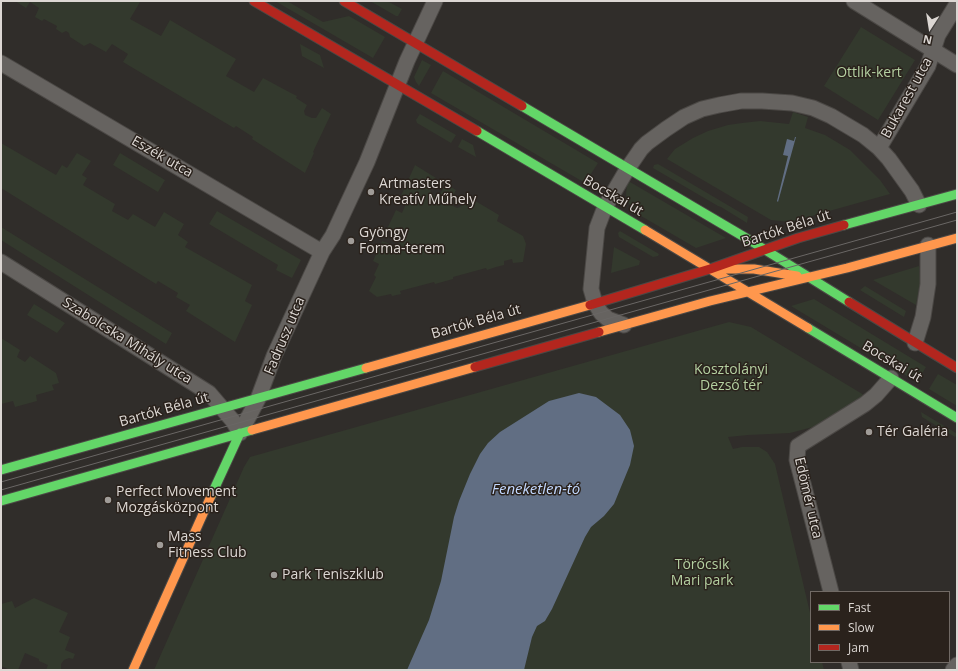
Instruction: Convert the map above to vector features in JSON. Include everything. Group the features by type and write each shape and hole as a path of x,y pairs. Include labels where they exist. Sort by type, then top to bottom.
{"main road":[{"name":"Bocskai út","path":"254,1 606,207 957,418"},
{"name":"Bocskai út","path":"344,1 628,168 957,368"},
{"name":"Bartók Béla út","path":"1,470 258,399 595,303 710,269 798,238 957,194"},
{"path":"1,501 624,325 748,292 847,268 957,238"},
{"path":"710,269 754,270 808,278"},
{"name":"Fadrusz utca","path":"133,670 240,433"}],"street":[{"name":"Fadrusz utca","path":"240,433 258,399 274,356 322,252 333,235 367,162 397,85 435,1"},
{"path":"854,1 872,6 957,66"},
{"name":"Bukarest utca","path":"879,148 928,66 938,35 957,4"},
{"name":"Eszék utca","path":"1,63 322,252"},
{"path":"624,325 608,319 601,313 595,303 591,289 596,228 628,168 641,149 647,143 684,117 702,109 741,102 777,101 813,108 831,116 863,135 879,148 912,191 919,204"},
{"path":"915,343 923,317 927,290 928,245"},
{"name":"Szabolcska Mihály utca","path":"1,262 209,393 224,408 236,424 240,433"},
{"name":"Edömér utca","path":"831,591 797,460 798,446 865,404 876,395 891,378"},
{"path":"954,670 957,665"}],"green space":[{"path":"15,1 139,1 140,2 130,19 161,36 170,20 236,59 226,76 254,92 263,78 297,96 296,98 307,105 304,111 305,115 312,118 316,118 322,108 331,114 305,173 252,139 253,137 236,126 234,128 123,62 128,54 112,44 106,52 90,43 84,46 70,37 69,33 66,31 62,33 56,29 57,26 44,19 42,21 35,17 39,8 30,2 26,8"},
{"path":"275,1 287,1 323,22 349,16 385,37 373,58"},
{"path":"370,1 387,1 402,9 398,16 396,16"},
{"name":"Ottlik-kert","path":"861,27 915,60 878,120 824,86"},
{"path":"300,44 320,55 324,68 302,56"},
{"path":"422,60 431,65 419,86 414,77"},
{"path":"443,71 598,163 585,183 431,93"},
{"path":"793,112 808,117 805,128 825,135 850,150 880,180 890,194 790,222 771,220 667,159 675,149 708,131 728,125 760,121 789,124"},
{"path":"420,114 456,135 451,143 417,123 416,120"},
{"path":"462,139 473,145 476,157 458,147"},
{"path":"1,143 56,175 62,165 67,168 77,153 91,161 82,175 87,178 83,185 115,204 112,211 128,220 133,214 155,227 164,212 184,224 178,235 188,242 185,247 252,285 245,301 252,305 235,342 186,311 190,305 176,297 178,293 158,281 156,284 1,188"},
{"path":"120,153 165,180 158,192 113,165"},
{"path":"658,164 748,217 747,223 653,168 654,165"},
{"path":"415,165 436,178 430,189 431,193 435,196 439,195 446,184 456,190 450,201 451,205 457,208 460,207 467,196 499,215 497,221 523,236 526,244 523,262 513,263 512,259 504,261 504,265 487,270 486,268 453,277 453,279 435,284 434,282 400,291 401,294 392,296 391,294 377,297 369,291 376,277 374,275 379,264 373,261 382,241 395,246 399,245 401,240 399,235 387,229 396,210 402,213 407,201 400,198"},
{"path":"630,182 726,238 696,248 636,213 627,201 627,184"},
{"path":"217,211 301,260 292,278 276,270 278,265 209,224"},
{"path":"1,227 172,333 166,344 1,240"},
{"path":"620,231 659,254 658,256 653,257 619,237 618,233"},
{"path":"614,247 640,261 639,265 611,273"},
{"path":"919,266 920,284 916,305 873,280"},
{"path":"865,286 906,311 904,317 860,290"},
{"path":"814,299 926,367 917,382 791,306"},
{"path":"34,304 65,323 57,333 27,315"},
{"path":"729,322 751,327 864,395 837,414 813,427 790,433 728,437 733,449 742,447 759,447 767,452 775,464 810,613 810,663 822,663 824,670 154,670 244,467 250,457"},
{"path":"1,338 20,350 17,357 25,362 30,356 56,373 59,383 52,385 54,390 36,395 37,401 15,407 13,401 1,404"},
{"path":"938,374 957,385 957,406 929,389"},
{"path":"921,412 957,435 955,437 922,417"},
{"path":"34,598 68,613 59,632 70,637 65,650 75,654 73,659 69,658 64,660 61,664 61,670 46,670 48,665 25,653 18,670 10,670 1,666 1,604 12,601 15,608"}],"water":[{"path":"796,137 778,202 788,156 783,155 787,139 794,141"},
{"name":"Feneketlen-tó","path":"579,393 596,397 620,415 630,430 634,446 630,465 614,504 604,516 591,527 552,609 545,621 537,626 532,637 524,670 407,670 429,620 441,581 454,517 459,501 480,454 488,443 500,432 549,401"}],"tram line":[{"path":"1,482 957,212"},
{"path":"1,490 957,220"}],"traffic: fast":[{"path":"522,106 746,238 849,302"},
{"path":"477,131 645,230"},
{"path":"844,225 957,194"},
{"path":"808,328 957,418"},
{"path":"1,470 366,368"},
{"path":"1,501 252,430"},
{"path":"211,496 240,433"}],"traffic: slow":[{"path":"645,230 808,328"},
{"path":"599,332 710,301 847,268 957,238"},
{"path":"724,269 754,269 797,276"},
{"path":"366,368 590,305"},
{"path":"252,430 475,367"},
{"path":"133,670 211,496"}],"traffic: jam":[{"path":"254,1 477,131"},
{"path":"344,1 522,106"},
{"path":"590,305 710,269 798,238 844,225"},
{"path":"849,302 957,368"},
{"path":"475,367 599,332"}],"place":[{"name":"Artmasters Kreatív Műhely","path":"371,192"},
{"name":"Gyöngy Forma-terem","path":"351,241"},
{"name":"Tér Galéria","path":"869,432"},
{"name":"Perfect Movement Mozgásközpont","path":"108,500"},
{"name":"Mass Fitness Club","path":"160,545"},
{"name":"Park Teniszklub","path":"274,575"}],"park label":[{"name":"Kosztolányi Dezső tér","path":"731,378"},
{"name":"Törőcsik Mari park","path":"702,574"}]}
